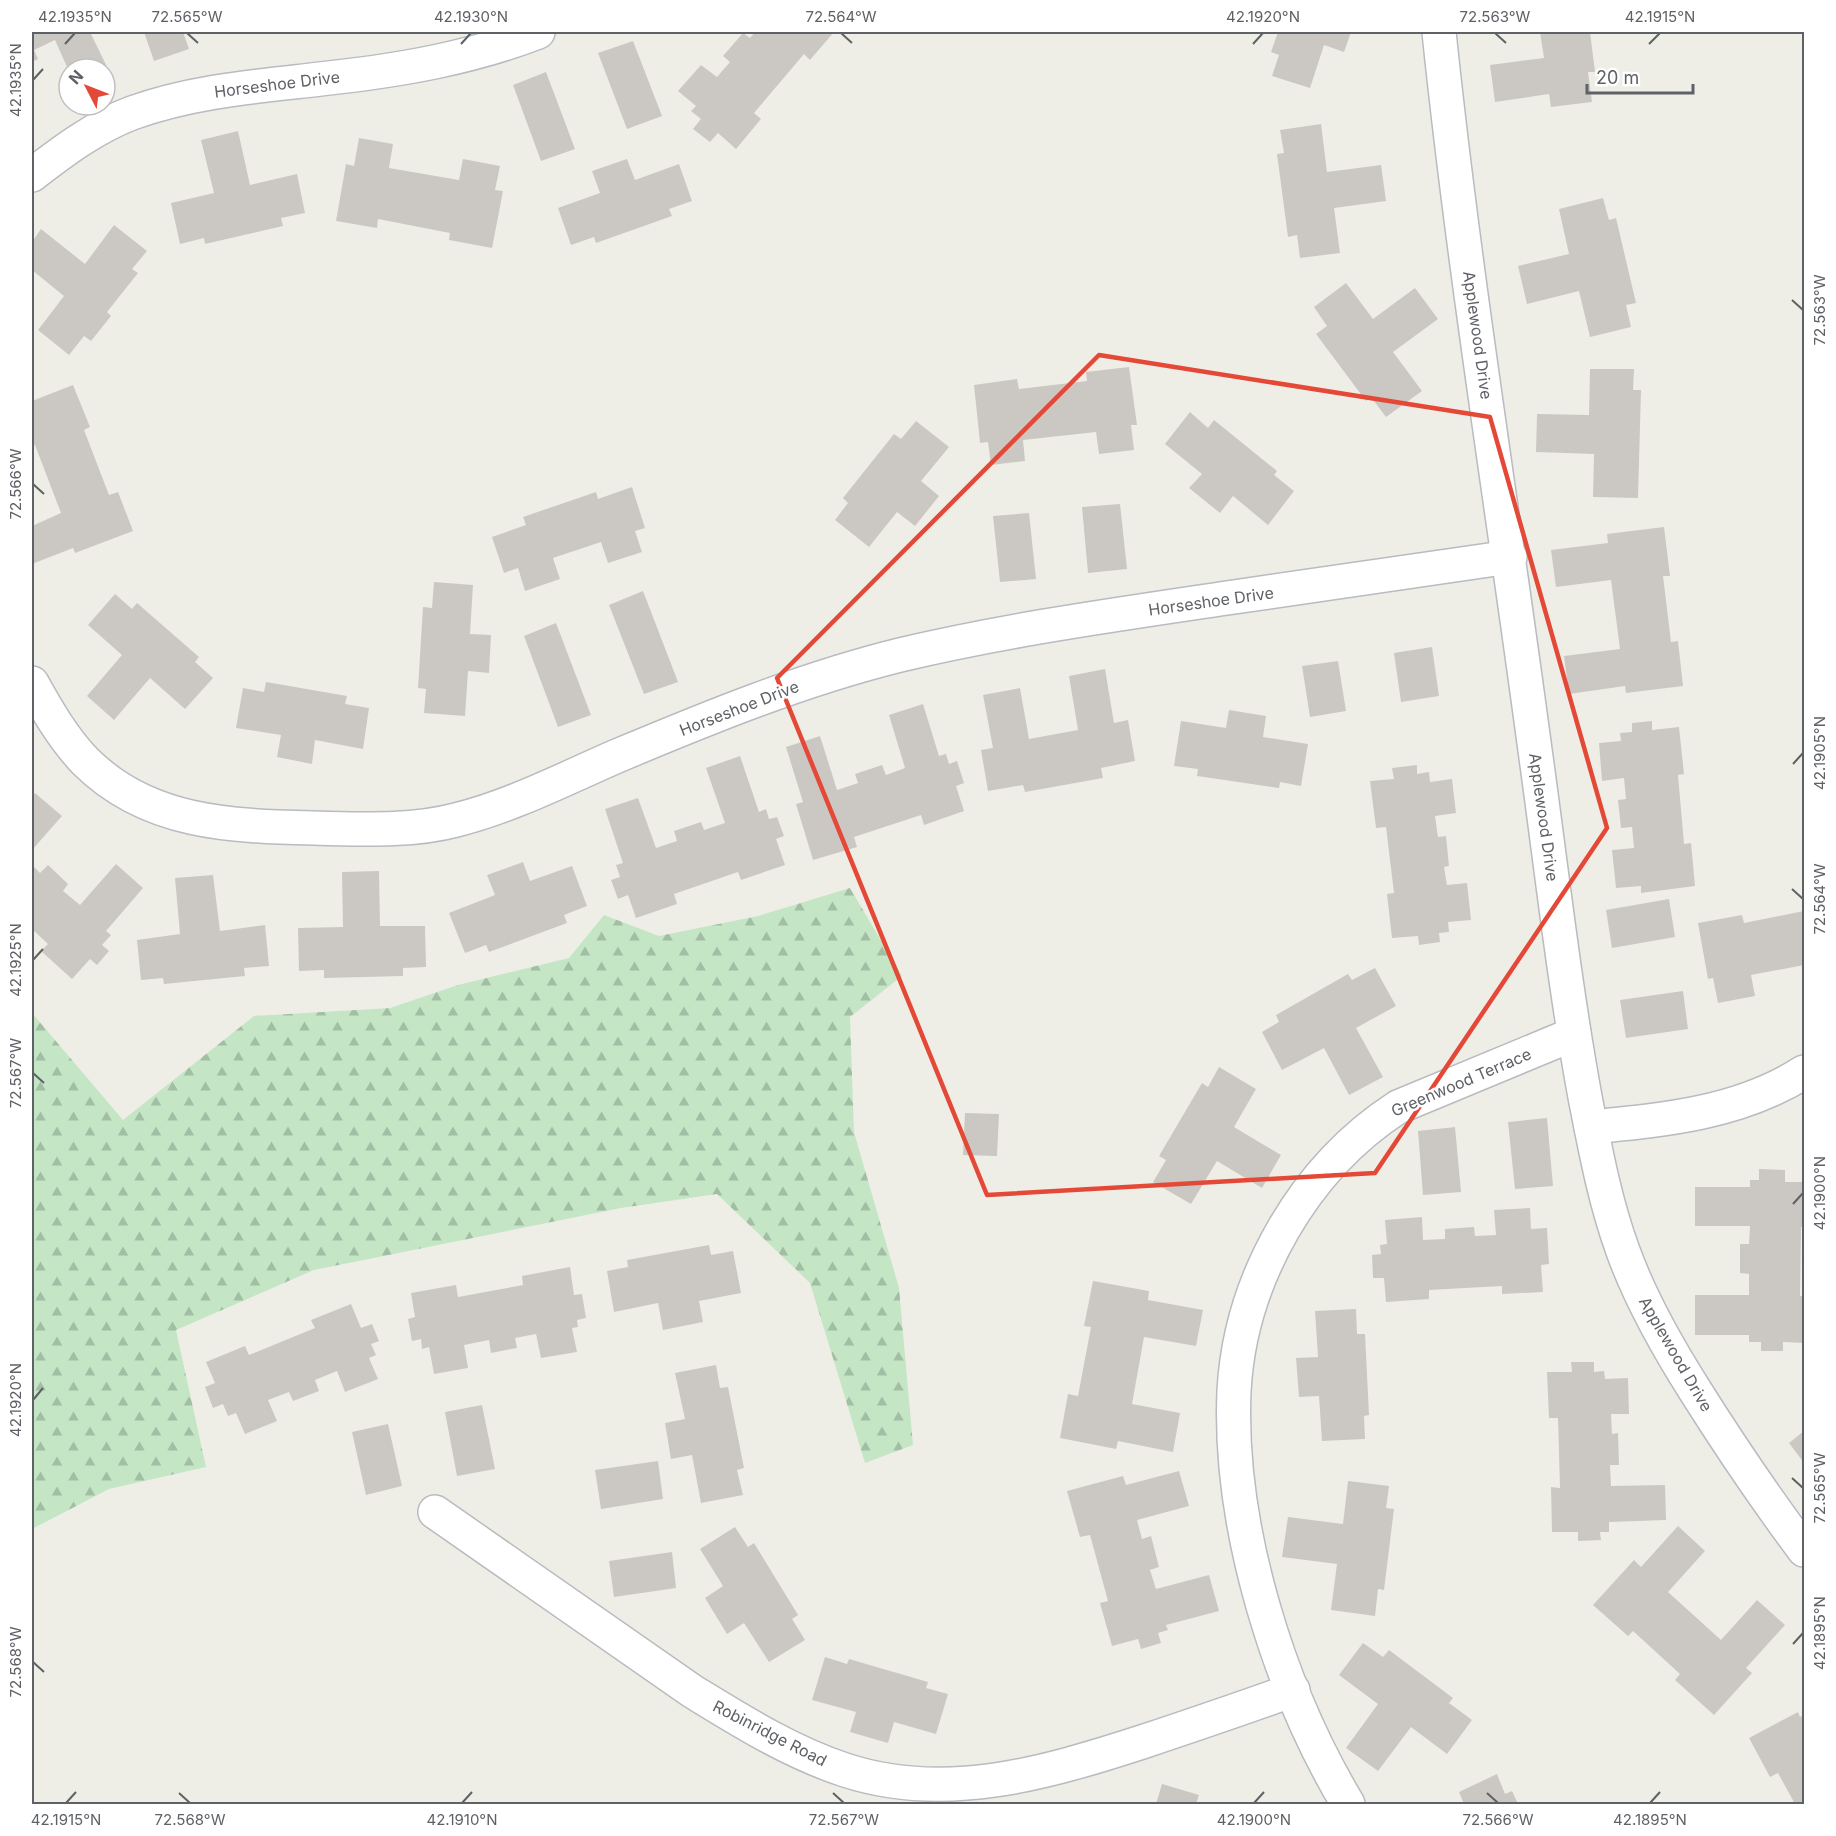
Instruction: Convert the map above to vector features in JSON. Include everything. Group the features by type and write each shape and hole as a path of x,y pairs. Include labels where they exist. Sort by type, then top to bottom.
{"street":[{"name":"Horseshoe Drive","path":"32,175 75,142 101,127 131,113 163,103 239,88 328,79 424,65 486,50 538,32"},
{"name":"Applewood Drive","path":"1439,32 1450,137 1510,557 1574,1034 1591,1127 1610,1211 1623,1252 1651,1315 1723,1434 1761,1492 1804,1550"},
{"name":"Horseshoe Drive","path":"32,683 50,715 83,758 102,776 125,792 150,804 176,814 219,823 263,827 405,828 452,822 508,804 617,756 764,696 840,671 903,655 1108,615 1510,557"},
{"name":"Greenwood Terrace","path":"1348,1804 1315,1741 1273,1635 1254,1568 1240,1496 1234,1443 1234,1389 1238,1359 1252,1298 1278,1239 1307,1193 1335,1158 1375,1122 1398,1107 1574,1034"},
{"path":"1591,1127 1661,1120 1732,1105 1766,1093 1804,1072"},
{"name":"Robinridge Road","path":"435,1512 692,1691 754,1728 808,1756 872,1778 899,1782 960,1785 1025,1775 1112,1752 1293,1690"}],"highlighted area":[{"path":"1099,355 1490,417 1607,828 1375,1173 987,1195 777,678"}],"green space":[{"path":"850,888 902,976 850,1017 854,1132 899,1288 913,1445 865,1463 810,1283 717,1194 621,1208 314,1270 176,1330 206,1467 109,1489 32,1529 32,1013 123,1120 254,1016 390,1008 458,985 569,958 604,915 659,936 758,916"}],"building":[{"path":"32,32 90,32 102,57 63,57 55,40 34,50 38,59 32,62"},
{"path":"144,32 183,32 189,49 154,61"},
{"path":"755,32 834,32 810,60 804,54 754,113 761,119 736,149 718,133 710,142 693,129 701,119 691,111 696,106 678,91 701,65 717,77 730,62 723,56 743,33 750,38"},
{"path":"1278,32 1351,32 1344,52 1324,45 1310,88 1272,76 1279,55 1271,52"},
{"path":"1540,32 1590,32 1595,72 1588,72 1592,102 1551,107 1549,94 1495,102 1490,65 1544,58"},
{"path":"633,41 662,116 627,129 598,53"},
{"path":"546,72 575,149 541,161 513,85"},
{"path":"1321,124 1327,172 1381,165 1386,201 1334,208 1340,253 1300,258 1297,235 1288,237 1277,154 1284,153 1280,130"},
{"path":"238,131 250,185 297,174 305,213 281,218 283,226 205,244 204,238 180,244 171,203 214,193 201,140"},
{"path":"359,138 393,144 389,168 459,180 463,159 500,166 495,190 503,191 492,248 449,240 450,233 378,219 377,228 336,221 346,164 354,166"},
{"path":"627,159 635,180 679,164 692,201 669,209 672,216 596,243 594,237 571,245 558,208 600,193 592,171"},
{"path":"1603,198 1609,220 1616,218 1636,303 1626,305 1631,327 1590,337 1579,291 1527,304 1518,266 1569,254 1559,209"},
{"path":"114,225 147,251 132,269 138,273 107,312 111,316 91,341 84,336 69,355 38,330 64,296 32,270 32,242 41,229 85,264"},
{"path":"1346,283 1373,319 1415,288 1438,319 1393,352 1422,391 1386,417 1371,397 1366,401 1316,334 1327,326 1314,307"},
{"path":"1129,367 1137,425 1131,425 1134,450 1099,454 1096,432 1023,440 1025,461 991,465 988,442 980,443 974,385 1017,379 1019,389 1087,381 1086,372"},
{"path":"1590,369 1634,369 1633,390 1641,390 1638,498 1593,497 1594,454 1536,452 1537,414 1589,415"},
{"path":"73,385 90,427 84,430 109,495 118,492 133,531 75,553 73,548 32,564 32,526 61,513 35,445 32,447 32,401"},
{"path":"1190,412 1208,428 1214,420 1277,471 1274,475 1294,491 1268,525 1233,496 1220,513 1189,488 1202,474 1165,444"},
{"path":"916,421 949,447 921,481 939,496 915,526 897,512 869,547 835,520 848,503 843,498 894,434 901,439"},
{"path":"632,487 645,528 635,531 642,552 608,563 601,542 553,558 560,579 525,591 518,568 504,573 492,537 526,525 523,517 596,492 598,499"},
{"path":"1120,504 1127,569 1088,573 1082,507"},
{"path":"1029,513 1036,579 1000,582 993,516"},
{"path":"1664,527 1670,576 1663,576 1671,642 1678,641 1683,686 1626,693 1625,686 1569,694 1564,656 1620,649 1611,580 1556,587 1551,550 1608,543 1607,534"},
{"path":"434,582 473,585 470,634 491,635 489,673 468,671 465,716 424,713 426,689 418,688 423,607 432,608"},
{"path":"643,591 678,682 644,694 609,605"},
{"path":"115,594 132,609 137,603 199,657 195,662 213,678 185,709 150,678 114,720 87,696 122,655 88,625"},
{"path":"556,623 591,715 558,727 524,636"},
{"path":"1432,647 1439,696 1401,702 1394,653"},
{"path":"1338,661 1346,711 1310,717 1302,666"},
{"path":"1105,669 1114,723 1128,720 1135,761 1101,768 1103,778 1025,792 1023,785 988,791 981,750 993,748 983,695 1020,688 1029,739 1078,730 1069,676"},
{"path":"266,682 347,696 345,704 369,708 363,749 315,740 312,764 277,757 281,735 236,728 243,688 264,692"},
{"path":"923,704 939,756 946,754 949,764 957,761 964,783 956,786 964,811 924,825 921,815 854,837 857,847 813,860 796,804 803,802 786,747 820,736 837,790 858,783 855,774 882,765 886,775 905,768 889,715"},
{"path":"1229,710 1266,716 1263,737 1308,744 1301,786 1280,782 1279,788 1197,776 1198,769 1174,766 1181,721 1226,728"},
{"path":"1652,721 1652,730 1679,727 1684,774 1678,775 1684,844 1691,843 1695,886 1641,893 1641,886 1616,888 1612,850 1634,848 1632,827 1621,828 1618,800 1626,799 1624,778 1602,781 1599,743 1621,741 1620,733 1632,732 1632,723"},
{"path":"740,756 759,812 766,809 769,819 777,817 784,836 776,839 785,865 741,880 738,872 674,894 677,904 636,918 628,895 618,899 611,880 620,877 616,865 623,863 605,809 638,798 656,848 677,841 674,831 701,822 704,830 725,823 706,768"},
{"path":"1417,765 1417,774 1429,772 1430,782 1452,779 1456,813 1435,816 1438,837 1446,836 1449,866 1444,867 1447,885 1467,883 1471,920 1448,922 1449,932 1439,933 1440,942 1419,945 1418,936 1392,938 1387,894 1394,893 1386,827 1376,828 1370,781 1394,779 1392,768"},
{"path":"35,793 62,816 32,850 32,797"},
{"path":"523,862 530,881 572,866 587,906 564,915 567,923 489,952 486,945 465,953 449,913 495,895 487,875"},
{"path":"116,864 143,888 106,931 111,935 102,945 109,951 97,965 90,959 72,979 41,951 48,944 32,929 32,865 40,873 48,865 68,884 63,891 80,905"},
{"path":"379,871 380,926 425,926 426,967 403,968 403,976 324,978 324,970 299,971 298,928 343,927 342,872"},
{"path":"213,875 220,931 265,925 269,966 244,968 245,976 164,984 163,978 141,980 137,940 180,934 175,878"},
{"path":"1669,899 1675,937 1612,948 1606,910"},
{"path":"1804,911 1804,965 1751,975 1755,996 1718,1003 1713,978 1708,979 1698,923 1742,915 1744,923"},
{"path":"1375,968 1396,1006 1356,1028 1383,1077 1349,1095 1324,1048 1282,1070 1262,1032 1279,1022 1276,1015 1348,974 1352,980"},
{"path":"1683,991 1688,1029 1626,1038 1620,1000"},
{"path":"1219,1067 1256,1089 1234,1127 1281,1155 1262,1188 1217,1161 1191,1204 1153,1182 1166,1160 1159,1156 1202,1083 1208,1087"},
{"path":"965,1113 999,1114 997,1156 963,1155"},
{"path":"1547,1118 1553,1186 1515,1189 1508,1122"},
{"path":"1455,1127 1461,1192 1423,1195 1418,1131"},
{"path":"1759,1169 1785,1170 1785,1182 1804,1182 1800,1296 1804,1296 1804,1343 1783,1342 1783,1351 1761,1351 1761,1342 1749,1342 1749,1335 1695,1335 1695,1295 1749,1295 1749,1274 1740,1273 1740,1244 1749,1244 1750,1226 1695,1226 1695,1187 1750,1187 1750,1180 1759,1180"},
{"path":"1530,1208 1531,1229 1547,1228 1549,1264 1541,1265 1543,1292 1502,1294 1502,1286 1429,1290 1429,1299 1386,1302 1384,1278 1373,1278 1372,1255 1381,1254 1380,1245 1387,1244 1385,1220 1422,1217 1423,1240 1445,1239 1445,1229 1474,1227 1475,1236 1496,1235 1494,1210"},
{"path":"709,1245 711,1255 733,1251 741,1293 699,1301 703,1322 663,1330 658,1303 614,1312 607,1271 628,1267 627,1260"},
{"path":"570,1267 574,1295 582,1294 586,1318 577,1320 578,1327 572,1328 577,1352 541,1358 536,1334 515,1338 517,1348 491,1353 489,1340 464,1345 468,1368 434,1374 429,1347 422,1349 421,1339 412,1341 408,1319 415,1317 411,1293 456,1285 458,1297 523,1285 522,1276"},
{"path":"1093,1281 1149,1291 1148,1300 1203,1310 1196,1346 1144,1337 1132,1404 1180,1413 1173,1452 1118,1441 1116,1449 1060,1438 1068,1394 1078,1396 1091,1327 1084,1326"},
{"path":"351,1304 361,1328 372,1324 379,1341 371,1344 376,1355 369,1358 378,1379 345,1392 337,1371 315,1380 319,1391 293,1401 289,1392 268,1400 277,1421 245,1434 236,1413 228,1416 223,1404 213,1408 205,1387 215,1383 206,1362 245,1346 249,1355 315,1328 311,1320"},
{"path":"1356,1309 1357,1334 1365,1334 1369,1415 1364,1416 1365,1439 1322,1441 1319,1396 1299,1397 1296,1358 1318,1357 1315,1311"},
{"path":"1571,1362 1594,1362 1594,1372 1604,1371 1605,1379 1628,1378 1629,1414 1611,1414 1612,1434 1618,1433 1619,1465 1610,1465 1611,1486 1665,1485 1666,1520 1609,1522 1609,1532 1600,1532 1601,1540 1578,1541 1578,1532 1552,1532 1551,1487 1560,1488 1558,1418 1549,1418 1547,1372 1572,1372"},
{"path":"716,1365 720,1388 728,1387 744,1468 737,1470 743,1495 701,1503 692,1455 671,1459 665,1423 685,1419 675,1373"},
{"path":"482,1405 495,1469 457,1476 445,1412"},
{"path":"388,1424 402,1486 366,1495 352,1432"},
{"path":"1804,1431 1804,1463 1789,1443"},
{"path":"658,1461 663,1499 601,1509 595,1470"},
{"path":"1179,1471 1189,1506 1137,1520 1142,1539 1151,1536 1159,1567 1150,1570 1156,1589 1209,1575 1219,1611 1166,1625 1168,1630 1158,1633 1161,1643 1141,1649 1138,1639 1112,1646 1100,1603 1108,1601 1090,1535 1080,1537 1067,1491 1123,1476 1126,1485"},
{"path":"1348,1481 1389,1486 1386,1508 1394,1509 1384,1590 1378,1589 1375,1616 1331,1610 1337,1564 1282,1557 1288,1517 1343,1524"},
{"path":"1678,1526 1705,1551 1668,1592 1721,1640 1757,1600 1785,1625 1746,1668 1752,1673 1714,1715 1675,1680 1680,1674 1633,1631 1628,1636 1593,1605 1634,1560 1641,1567"},
{"path":"735,1527 748,1547 754,1543 798,1615 792,1619 805,1640 769,1662 744,1623 727,1634 705,1598 723,1586 700,1549"},
{"path":"672,1552 676,1588 614,1597 609,1561"},
{"path":"1363,1643 1383,1657 1389,1650 1453,1698 1449,1703 1472,1720 1447,1754 1411,1727 1378,1771 1346,1748 1378,1704 1339,1675"},
{"path":"825,1657 847,1664 849,1659 928,1682 926,1688 948,1694 936,1734 894,1722 888,1743 850,1732 856,1712 812,1700"},
{"path":"1798,1712 1800,1717 1804,1714 1804,1804 1795,1804 1778,1773 1770,1777 1749,1738"},
{"path":"1497,1774 1505,1794 1512,1791 1518,1804 1464,1804 1459,1792"},
{"path":"1162,1784 1199,1795 1196,1804 1156,1804"}]}
